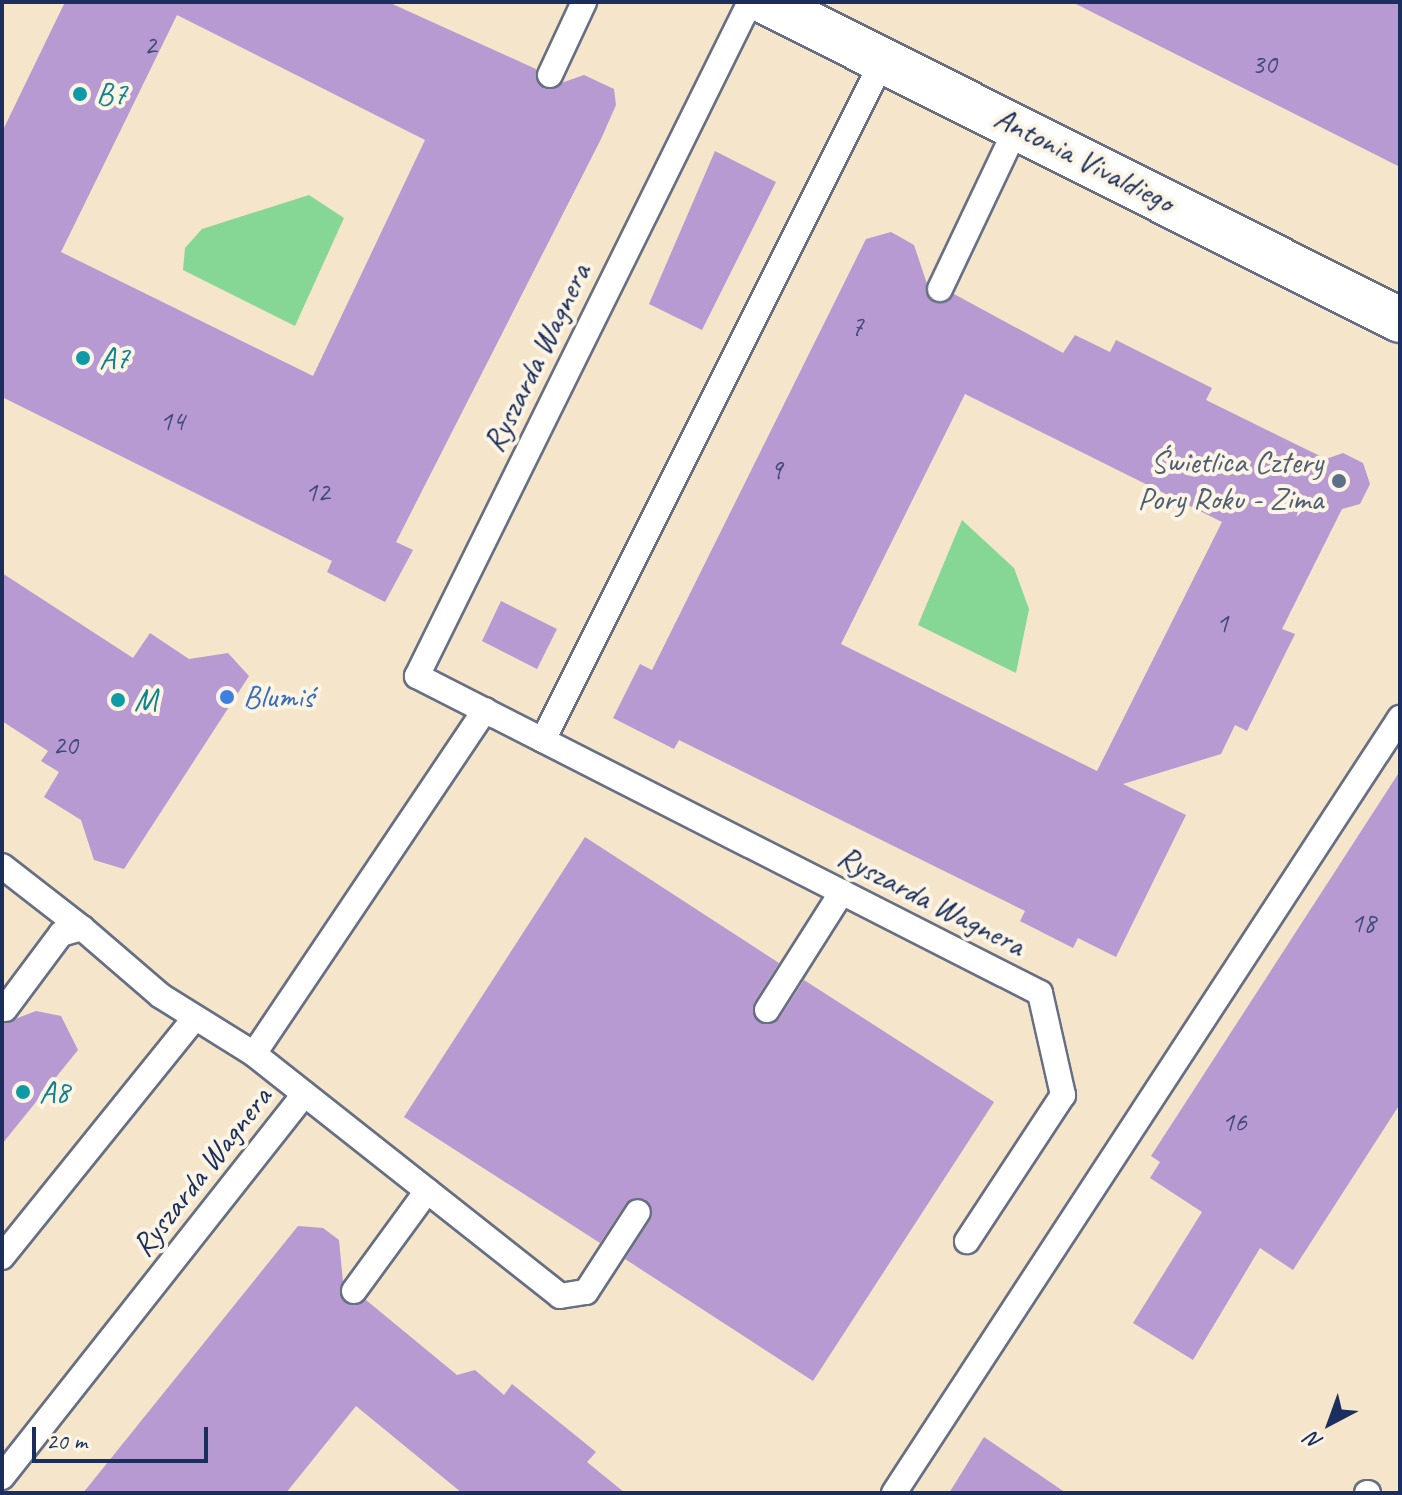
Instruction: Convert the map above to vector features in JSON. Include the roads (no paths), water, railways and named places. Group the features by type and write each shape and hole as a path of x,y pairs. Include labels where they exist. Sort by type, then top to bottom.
{"street":[{"name":"Antonia Vivaldiego","path":"766,2 884,58 1400,320"}],"lane":[{"path":"550,75 584,2"},
{"name":"Ryszarda Wagnera","path":"750,2 417,676 1040,993 1063,1095 967,1241"},
{"path":"543,740 828,179 884,58"},
{"path":"940,289 1017,127"},
{"name":"Ryszarda Wagnera","path":"2,1477 304,1094 254,1054 485,710"},
{"path":"894,1493 1400,718"},
{"path":"2,866 195,1018 254,1054"},
{"path":"767,1010 842,892"},
{"path":"5,1009 61,934 82,928"},
{"path":"2,1257 195,1018"},
{"path":"304,1094 560,1296 586,1292 638,1212"},
{"path":"354,1291 427,1191"}],"place":[{"name":"B7","path":"80,94"},
{"name":"A7","path":"83,358"},
{"name":"Świetlica Cztery Pory Roku - Zima","path":"1339,481"},
{"name":"Blumiś","path":"227,697"},
{"name":"M","path":"118,700"},
{"name":"A8","path":"23,1092"}]}
